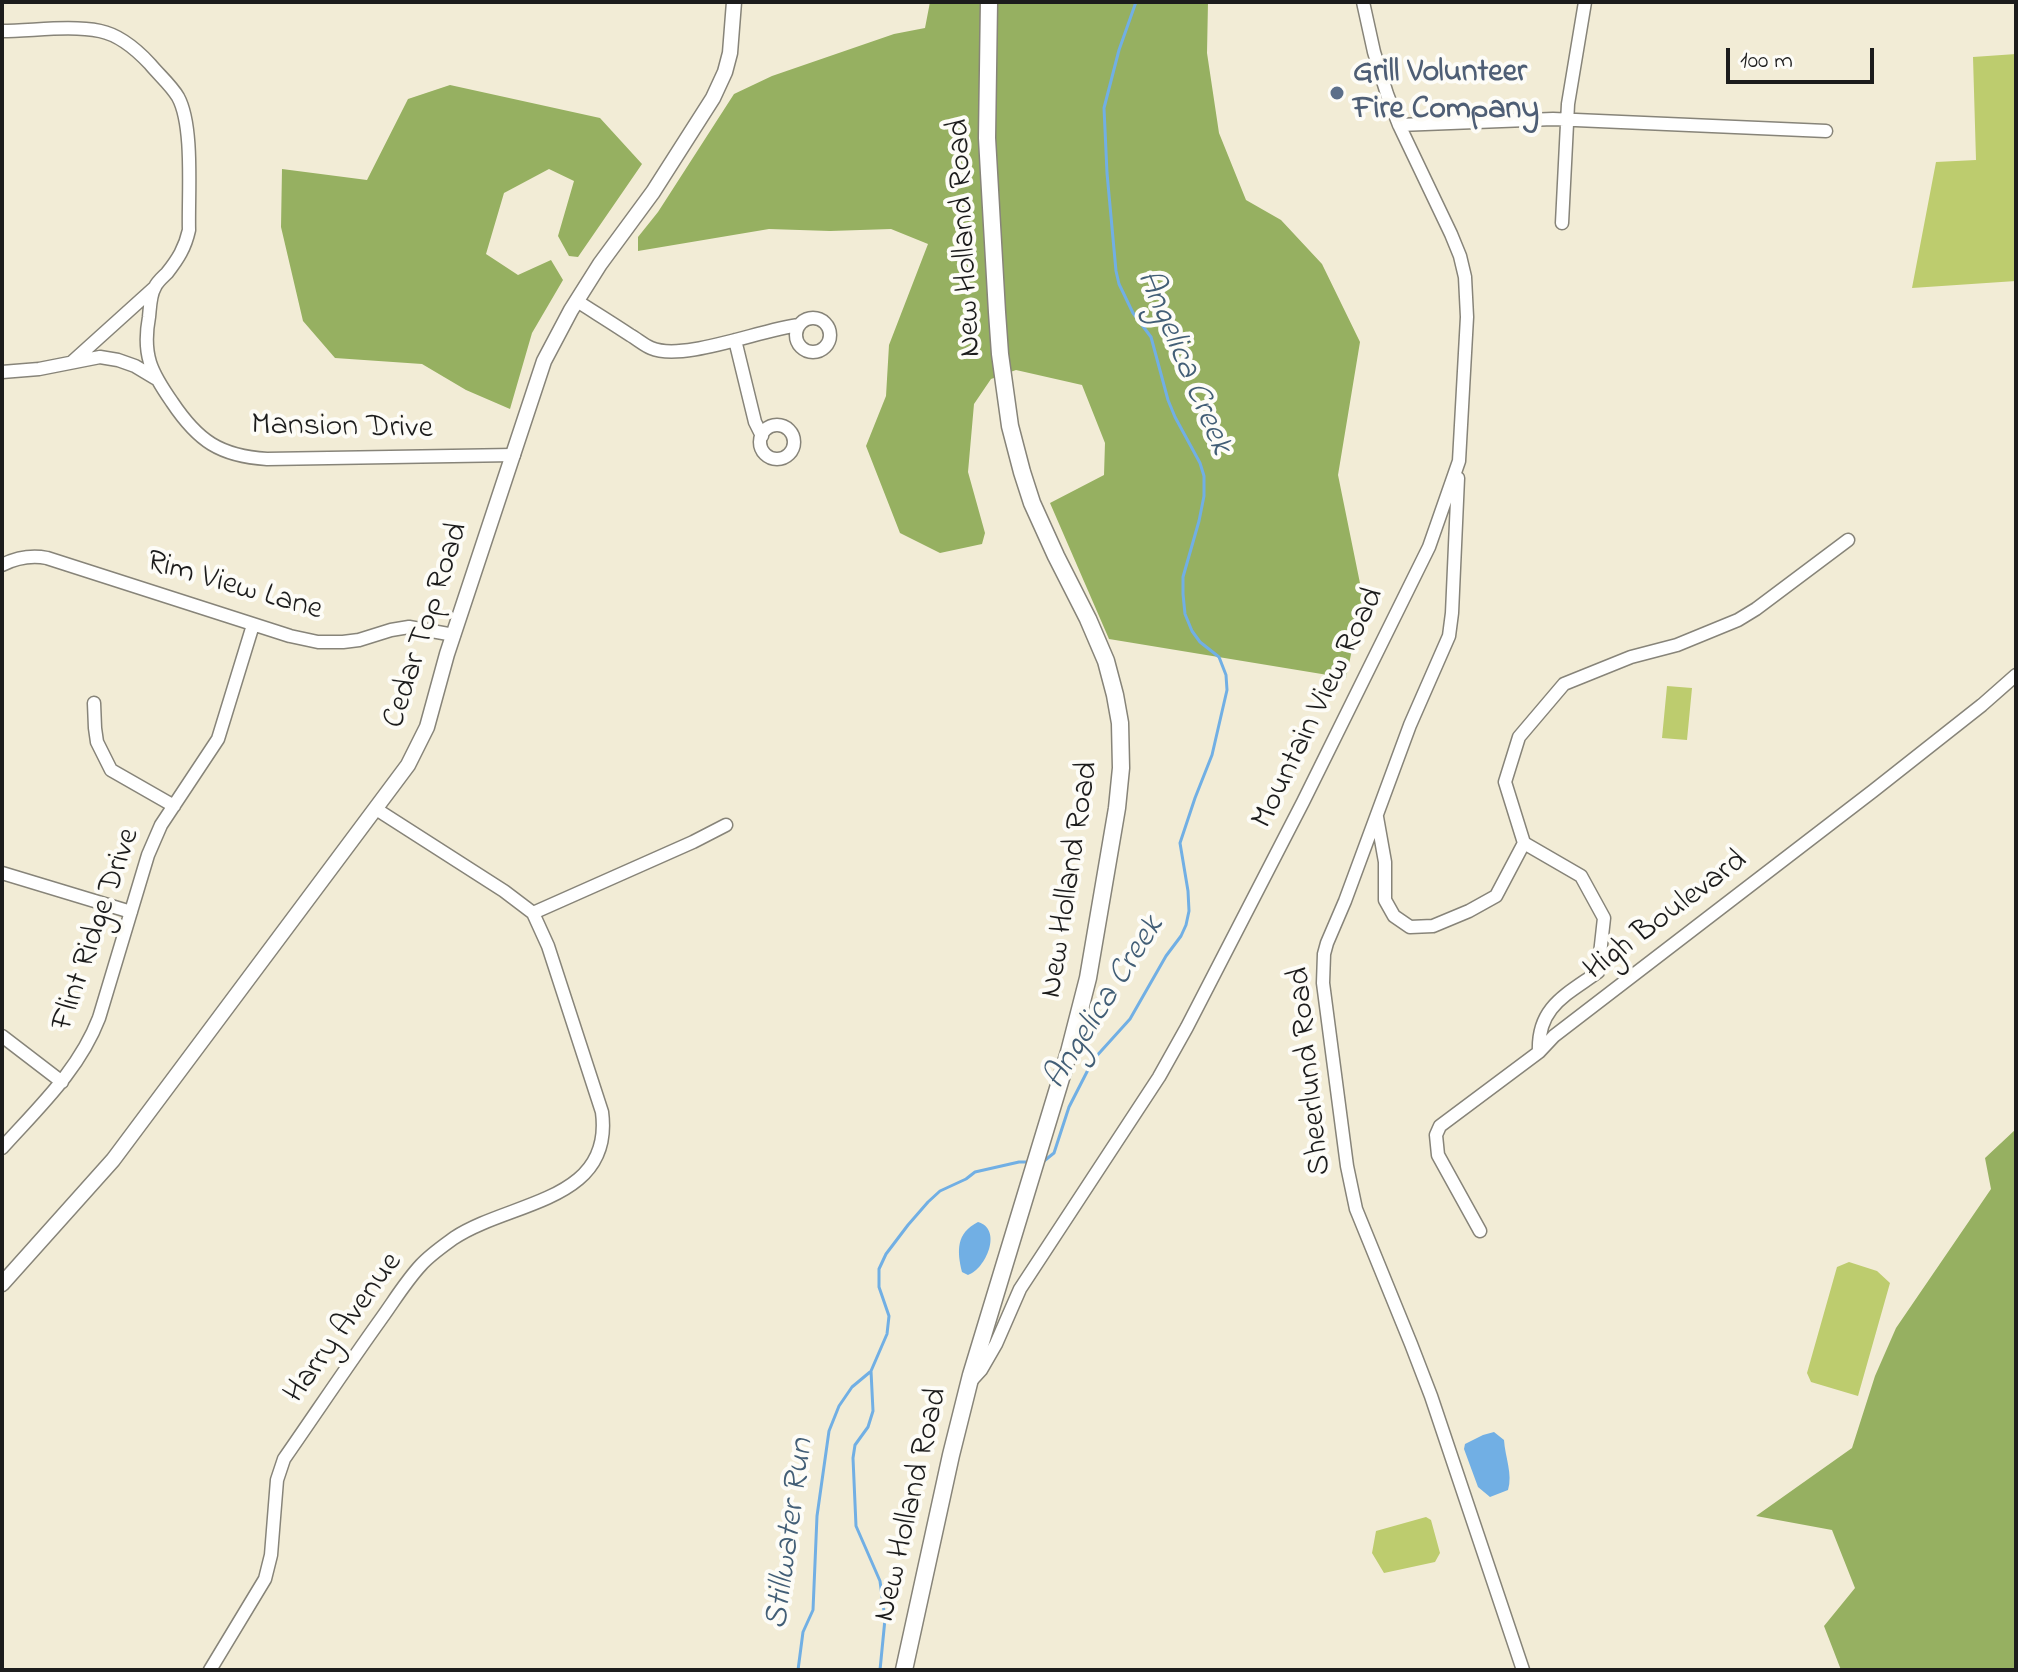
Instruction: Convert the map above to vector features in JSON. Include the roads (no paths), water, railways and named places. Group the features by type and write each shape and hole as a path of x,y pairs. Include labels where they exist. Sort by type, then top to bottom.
{"main road":[{"name":"New Holland Road","path":"904,1670 968,1384 1078,1020 1094,952 1117,808 1121,750 1115,695 1106,661 1032,503 1010,426 1000,354 987,138 989,2"}],"street":[{"name":"Cedar Top Road","path":"2,1284 113,1160 408,765 422,739 432,710 544,361 600,264 653,192 713,98 730,53 734,2"},
{"name":"Mountain View Road","path":"968,1384 981,1370 996,1344 1020,1289 1159,1077 1187,1027 1429,547 1459,461 1467,317 1465,277 1451,234 1399,125 1374,52 1363,2"},
{"path":"1562,223 1568,104 1585,2"},
{"path":"2,31 81,29 111,34 144,57 175,93 187,126 189,230 181,254 154,288 72,362"},
{"path":"1399,125 1568,119 1826,131"},
{"path":"154,288 147,344 155,378"},
{"path":"577,301 653,349 680,351 799,325"},
{"path":"735,340 755,422 762,436"},
{"path":"2,372 39,369 100,357 135,366 155,378"},
{"name":"Mansion Drive","path":"155,378 196,433 214,446 234,454 267,459 514,455"},
{"name":"Sheerlund Road","path":"1459,461 1449,636 1410,725 1327,943 1323,968 1324,995 1356,1209 1431,1396 1523,1670"},
{"path":"1539,1052 1539,1040 1548,1010 1598,972 1604,918 1581,876 1524,843 1505,782 1519,737 1564,684 1631,657 1677,645 1738,620 1848,540"},
{"name":"Rim View Lane","path":"2,565 18,558 47,558 253,625 318,642 359,640 401,628 454,635"},
{"name":"Flint Ridge Drive","path":"2,1148 62,1082 94,1030 148,855 161,825 218,739 253,625"},
{"name":"High Boulevard","path":"1480,1231 1438,1155 1436,1135 1440,1126 1861,800 2016,675"},
{"path":"94,703 97,742 111,770 174,806"},
{"path":"376,809 533,913 726,825"},
{"path":"1377,815 1385,862 1385,900 1394,916 1410,927 1433,926 1496,896 1524,843"},
{"path":"2,873 131,912"},
{"name":"Harry Avenue","path":"210,1670 265,1579 271,1555 277,1480 284,1459 421,1265 467,1231 570,1186 585,1175 598,1154 604,1131 602,1112 548,946 533,913"},
{"path":"2,1036 62,1082"}],"water":[{"path":"978,1222 990,1232 991,1240 981,1265 968,1275 962,1272 960,1243 971,1226"},
{"path":"1494,1432 1504,1440 1509,1484 1508,1490 1490,1497 1478,1487 1464,1449 1465,1444"}],"waterway":[{"name":"Angelica Creek","path":"1044,1161 1054,1153 1069,1107 1093,1060 1130,1019 1186,925 1188,891 1180,843 1212,755 1227,690 1226,675 1219,657 1200,642 1185,614 1183,577 1199,521 1204,476 1168,400 1151,337 1133,313 1116,271 1104,108 1119,50 1136,2"},
{"name":"Angelica Creek","path":"880,1670 885,1619 880,1581 856,1526 853,1458 855,1445 868,1427 873,1411 871,1371 887,1334 889,1316 879,1287 879,1269 886,1254 908,1225 940,1191 975,1172 1029,1162"},
{"name":"Stillwater Run","path":"798,1670 803,1632 813,1610 817,1516 829,1431 839,1406 852,1387 870,1372"}],"place":[{"name":"Grill Volunteer Fire Company","path":"1337,93"}]}
